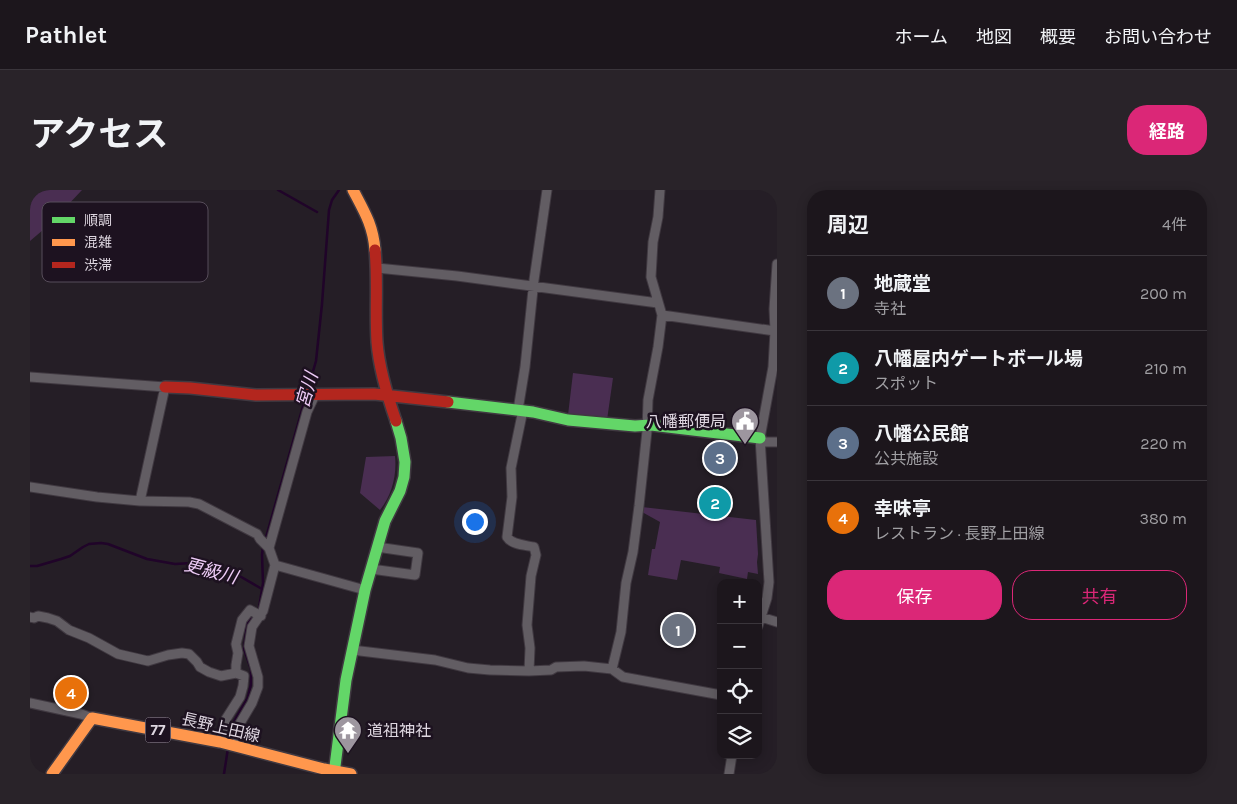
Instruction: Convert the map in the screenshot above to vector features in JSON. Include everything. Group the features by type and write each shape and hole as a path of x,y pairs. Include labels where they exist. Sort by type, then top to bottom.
{"main road":[{"path":"334,772 345,687 365,590 385,521 400,491 404,477 405,462 401,438 380,366 376,323 377,268 374,239 365,212 352,190"},
{"path":"165,387 256,394 374,394 520,410 575,420 635,426 651,425 760,440"},
{"path":"52,774 92,718"},
{"name":"長野上田線","path":"92,718 229,744 334,772 351,774"}],"street":[{"path":"529,671 530,648 527,625 531,576 536,555 534,547 510,541 507,537 512,498 511,468 547,190"},
{"path":"612,670 621,632 626,583 640,506 648,400 662,315 651,278 660,190"},
{"path":"762,614 769,582 760,440 772,367 777,264"},
{"path":"377,268 457,276 658,303"},
{"path":"662,315 775,331"},
{"path":"30,377 165,387 140,501"},
{"path":"268,548 308,412 309,394"},
{"path":"760,440 777,442"},
{"path":"30,487 96,497 199,504 257,534 268,548 275,565 263,612 257,614 250,610 242,620 236,644 238,653 236,674"},
{"path":"371,569 415,575 418,553 377,547"},
{"path":"275,565 365,590"},
{"path":"229,744 252,703 258,687 258,677 249,646 252,627 257,614"},
{"path":"30,617 38,616 58,621 69,630 118,654 148,661 182,653 188,654 209,672 221,676 236,674 244,676 240,697 226,719 229,744"},
{"path":"762,621 777,622"},
{"path":"352,650 435,660 468,668 490,670 529,671 584,666 612,670 622,677 717,694"},
{"path":"30,703 82,714 92,718"},
{"path":"729,774 731,759"}],"shaded area":[{"path":"40,190 82,190 71,202 42,202 42,231 30,241 30,201"},
{"path":"573,373 613,378 607,420 568,415"},
{"path":"395,456 393,484 388,498 380,510 360,493 366,457"},
{"path":"642,507 756,520 758,574 748,572 747,579 719,573 720,567 681,560 677,580 648,575 652,549 655,549 660,522 642,512"}],"waterway":[{"path":"278,190 317,212"},
{"name":"宮川","path":"307,392 316,361 329,210 332,200 339,190"},
{"name":"宮川","path":"265,541 305,399"},
{"name":"更級川","path":"30,566 37,566 61,559 70,556 89,544 101,543 147,559 175,564 192,563 236,574 262,589"},
{"name":"更級川","path":"230,740 232,725 248,697 251,684 251,669 244,649 247,624 259,608 263,583 263,546"},
{"name":"更級川","path":"224,774 228,748"}],"traffic: fast":[{"path":"448,402 533,412 568,420 635,426 651,425 760,438"},
{"path":"334,774 346,680 365,590 385,521 400,491 404,477 405,462 396,421"}],"traffic: slow":[{"path":"353,190 370,226 375,250"},
{"path":"52,774 92,718 220,742 324,769 351,774"}],"traffic: jam":[{"path":"375,250 378,352 384,382 396,421"},
{"path":"165,387 256,395 374,394 448,402"}],"place":[{"name":"八幡郵便局","path":"745,445"},
{"name":"八幡公民館","path":"720,458"},
{"name":"八幡屋内ゲートボール場","path":"715,503"},
{"name":"地蔵堂","path":"678,630"},
{"name":"幸味亭","path":"71,693"},
{"name":"道祖神社","path":"348,754"}]}
